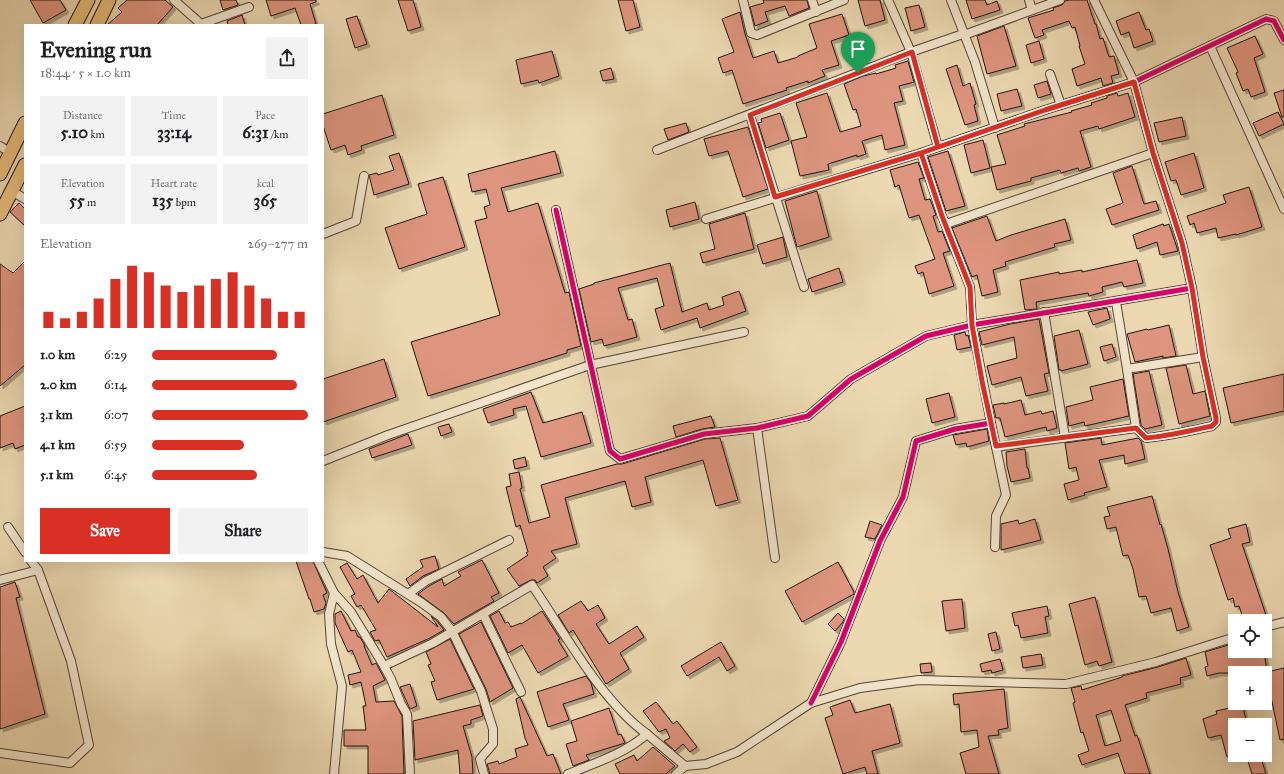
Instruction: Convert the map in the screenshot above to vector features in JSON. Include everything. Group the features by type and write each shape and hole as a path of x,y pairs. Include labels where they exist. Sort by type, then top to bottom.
{"main road":[{"path":"76,24 88,0"},
{"path":"97,24 109,0"},
{"path":"0,174 5,149 24,124"},
{"path":"0,214 24,167"}],"street":[{"path":"174,0 201,24 249,7"},
{"path":"743,0 752,33 757,35 844,0"},
{"path":"812,0 816,12"},
{"path":"888,0 912,52 938,147"},
{"path":"951,0 963,35 975,62 995,128"},
{"path":"1029,0 1032,10"},
{"path":"657,150 912,52 1060,0"},
{"path":"1094,0 1134,82 1153,153 1182,243 1192,288 1203,357 1216,418 1216,422 1212,426 1180,434 1146,438 1136,428 1116,302"},
{"path":"706,219 921,153 1061,105 1134,82 1266,19 1274,21 1284,40"},
{"path":"1210,46 1284,209"},
{"path":"1050,74 1061,105"},
{"path":"750,115 804,287"},
{"path":"921,153 970,287 972,325 1006,495 996,516 995,547"},
{"path":"946,224 1153,153"},
{"path":"324,234 356,221 364,176"},
{"path":"12,191 24,198"},
{"path":"556,210 610,451 620,459 704,434 757,428 808,416 851,379 926,336 972,325 1044,312 1116,302 1192,288"},
{"path":"1044,312 1065,437"},
{"path":"324,461 388,435 590,365 744,332"},
{"path":"1127,369 1203,357"},
{"path":"811,703 841,642 880,541 903,497 916,441 955,429 991,423"},
{"path":"757,428 775,558"},
{"path":"996,446 1136,428"},
{"path":"8,527 24,551"},
{"path":"408,594 426,581 509,540"},
{"path":"324,552 347,556 408,594 441,617 452,631 481,691 493,729 493,744 480,759 484,774"},
{"path":"0,753 70,763 89,745 71,661 38,570 33,562"},
{"path":"318,562 334,593 351,612 384,666 407,714 410,774"},
{"path":"0,580 38,570"},
{"path":"384,666 414,652 532,585 592,675 622,712 634,724 685,766"},
{"path":"334,593 329,614 331,644 342,686 334,774"},
{"path":"483,614 521,692"},
{"path":"1272,625 1284,622"},
{"path":"676,774 685,766 706,764 737,752 811,703 860,688 919,680 1066,684 1156,662 1228,639"},
{"path":"568,774 592,765 637,743 647,734"}],"building":[{"path":"30,0 60,0 66,10 43,23"},
{"path":"127,0 165,0 173,7 158,24 108,24 122,12 118,8"},
{"path":"220,0 236,0 238,5 223,10"},
{"path":"266,0 316,0 316,2 310,4 316,24 301,24 295,8 271,16"},
{"path":"398,0 413,0 421,27 408,31"},
{"path":"618,0 633,0 640,27 626,31"},
{"path":"763,0 807,0 809,8 789,16 785,6 765,12 768,21 755,26 750,7 764,3"},
{"path":"858,0 880,0 885,20 865,26"},
{"path":"966,0 985,0 987,5 997,1 1000,10 972,19"},
{"path":"1087,0 1100,39 1103,38 1109,57 1114,56 1119,74 1111,76 1113,83 1103,86 1101,78 1077,86 1072,69 1085,64 1075,27 1072,28 1069,21 1042,30 1044,35 1035,38 1028,18 1054,10 1053,8 1062,5 1065,1"},
{"path":"919,5 925,27 911,31 905,8"},
{"path":"740,12 753,58 774,51 778,63 798,57 817,48 809,24 842,14 849,35 831,41 839,65 822,70 825,76 808,83 808,81 786,88 787,90 743,104 732,70 723,73 718,58 734,52 722,19"},
{"path":"1139,12 1146,30 1149,29 1153,41 1134,48 1129,32 1121,35 1116,21"},
{"path":"242,15 245,24 228,24 227,21"},
{"path":"357,16 367,44 355,48 346,19"},
{"path":"1004,26 1016,66 987,74 977,36"},
{"path":"1255,36 1263,54 1254,58 1265,92 1251,97 1248,89 1243,91 1236,73 1238,72 1227,48"},
{"path":"1039,41 1044,59 1031,63 1026,45"},
{"path":"552,51 559,76 539,83 538,80 521,84 516,60"},
{"path":"908,61 914,82 899,86 903,101 894,103 905,145 885,150 882,135 862,141 866,154 857,157 857,155 828,164 829,170 800,176 791,141 807,137 796,103 827,93 840,132 861,126 856,109 853,110 844,84 863,76 896,68 895,65"},
{"path":"957,65 963,86 970,83 976,104 974,105 978,121 965,125 946,69"},
{"path":"611,68 614,79 603,81 600,71"},
{"path":"1047,81 1051,94 1038,98 1034,85"},
{"path":"1017,89 1022,106 1001,111 997,94"},
{"path":"1284,90 1284,117 1282,117 1274,93"},
{"path":"1117,93 1118,96 1128,93 1135,117 1099,129 1098,126 1080,131 1091,167 1079,171 1078,168 1061,173 1060,170 1031,178 1031,181 997,190 991,167 1006,164 997,135 1025,126 1024,124 1072,112 1071,111 1092,105 1091,103"},
{"path":"382,95 394,135 361,146 362,150 348,155 345,145 331,150 324,129 324,114"},
{"path":"1278,112 1284,124 1259,136 1253,123"},
{"path":"780,113 789,140 766,148 758,123 762,122 761,119"},
{"path":"1182,117 1186,136 1159,142 1154,123"},
{"path":"686,123 689,132 668,140 664,129"},
{"path":"748,127 768,189 743,197 728,151 709,156 704,139"},
{"path":"983,140 990,168 971,173 964,145"},
{"path":"555,151 561,173 501,188 508,212 538,203 565,293 569,292 581,346 567,350 567,353 428,396 411,342 500,315 475,221 487,218 484,207 490,205 486,189 472,192 468,174"},
{"path":"948,151 965,206 946,211 928,157"},
{"path":"399,153 409,184 374,195 369,175 377,173 378,175 394,170 389,156"},
{"path":"1194,153 1204,188 1181,195 1176,180 1171,181 1165,162"},
{"path":"918,162 924,178 919,179 925,200 930,199 936,215 933,216 938,232 942,231 950,251 943,253 954,286 929,294 923,272 918,274 915,266 935,259 919,215 909,218 899,185 895,187 890,170"},
{"path":"1132,166 1144,204 1156,201 1159,210 1112,225 1106,209 1123,203 1113,173"},
{"path":"443,177 465,247 399,269 385,228 427,214 418,184"},
{"path":"1249,187 1262,227 1236,235 1218,238 1216,228 1197,233 1194,223 1190,225 1187,216 1226,203 1223,195"},
{"path":"817,191 829,237 797,247 785,201"},
{"path":"695,202 699,219 670,227 666,210"},
{"path":"19,203 24,208 24,225 10,212"},
{"path":"745,213 754,249 703,263 700,253 715,249 709,224"},
{"path":"987,216 996,241 1065,219 1071,240 1054,244 1055,247 1005,262 1006,266 993,270 998,292 982,296 977,275 972,277 952,228"},
{"path":"1163,224 1164,226 1169,224 1178,251 1160,255 1157,242 1137,249 1133,235"},
{"path":"783,237 787,257 763,264 757,245"},
{"path":"1137,260 1143,283 1124,287 1122,282 1102,287 1103,292 1089,296 1088,293 1036,302 1037,309 1025,310 1020,280 1059,272 1059,274 1082,270 1082,272"},
{"path":"24,262 24,366 0,386 0,264 13,273"},
{"path":"670,263 682,312 707,303 709,310 724,305 722,297 739,291 746,311 700,328 697,318 661,330 655,309 664,306 657,278 618,288 628,320 632,319 637,337 604,346 602,339 591,342 579,289 594,283"},
{"path":"839,268 843,282 812,292 808,279"},
{"path":"1107,308 1110,319 1093,325 1088,312"},
{"path":"1039,319 1049,373 1044,374 1048,391 1026,396 1021,377 992,385 987,366 1017,358 1014,337 982,345 979,332 1010,324"},
{"path":"1169,325 1176,356 1163,358 1163,356 1135,362 1127,334"},
{"path":"1079,330 1088,364 1061,371 1059,370 1054,336"},
{"path":"965,332 966,336 968,335 971,347 957,350 954,335"},
{"path":"1112,344 1116,357 1104,361 1100,347"},
{"path":"384,359 396,397 324,422 324,379"},
{"path":"1186,365 1193,394 1205,391 1210,416 1179,424 1166,368"},
{"path":"1149,371 1162,425 1145,429 1141,425 1133,374"},
{"path":"1284,374 1284,411 1231,423 1223,388"},
{"path":"1123,379 1129,416 1085,426 1084,422 1069,426 1066,407 1093,400 1090,387"},
{"path":"531,392 543,423 582,412 591,443 541,457 526,406 513,409 514,415 488,423 483,409"},
{"path":"949,393 955,417 932,423 926,399"},
{"path":"1021,400 1025,415 1041,411 1042,414 1053,411 1057,428 1047,431 1046,427 1005,437 1000,418 996,418 993,405"},
{"path":"24,406 24,445 15,449 13,443 0,448 0,416"},
{"path":"711,416 715,427 702,429 676,437 673,426"},
{"path":"449,424 452,432 441,436 438,427"},
{"path":"987,429 989,441 967,447 966,443 956,445 953,435"},
{"path":"408,434 412,445 372,458 369,449"},
{"path":"720,438 738,500 716,506 703,460 645,477 651,502 632,507 625,481 565,498 577,544 551,551 556,558 543,567 548,576 537,583 535,580 531,580 519,586 507,569 528,555 526,553 528,552 520,525 516,527 506,487 511,486 509,474 519,472 522,488 520,489 529,523 550,517 541,485 617,464 622,464 705,439"},
{"path":"1101,438 1102,445 1138,438 1141,441 1145,459 1125,464 1124,455 1099,460 1107,487 1084,493 1085,495 1068,500 1064,484 1079,480 1076,467 1069,469 1065,443"},
{"path":"1025,449 1027,468 1030,478 1011,482 1007,466 1006,452"},
{"path":"525,457 527,466 515,469 513,460"},
{"path":"1152,496 1189,627 1177,631 1171,608 1151,613 1146,596 1139,597 1133,569 1128,555 1123,556 1116,527 1107,529 1104,517 1110,516 1107,507"},
{"path":"1035,519 1041,540 1001,550 1001,524 1018,520 1019,524"},
{"path":"870,521 882,525 875,539 865,537"},
{"path":"1246,524 1250,542 1242,544 1266,614 1242,614 1239,606 1235,607 1233,598 1228,600 1210,545 1231,538 1228,529"},
{"path":"435,556 439,569 423,576 410,586 406,579 423,567 420,560"},
{"path":"482,560 499,593 491,597 494,601 454,624 444,613 418,594 442,579 444,586 461,576 458,572"},
{"path":"296,562 313,562 327,593 323,595 326,603 324,609 314,612"},
{"path":"838,562 854,594 802,622 785,591"},
{"path":"347,563 357,579 363,575 378,603 389,589 438,627 431,616 444,630 430,638 387,657 379,640 375,641 370,632 376,630 361,605 357,607 351,596 355,594 340,567"},
{"path":"15,582 20,597 16,598 45,714 0,729 0,587"},
{"path":"1095,597 1112,662 1099,666 1097,661 1085,665 1069,604"},
{"path":"962,599 965,628 946,631 942,601"},
{"path":"581,601 588,611 598,605 605,618 596,624 609,644 637,626 644,637 620,653 629,669 606,684 573,630 569,633 558,615"},
{"path":"1047,606 1049,616 1045,617 1048,633 1021,638 1018,625 1015,626 1012,613"},
{"path":"341,611 351,631 355,630 358,637 360,637 372,665 376,663 385,680 373,686 376,702 394,701 402,716 404,774 368,774 368,746 344,746 344,730 366,730 363,706 366,706 361,682 350,685 348,675 361,672 352,650 348,652 335,623 335,614"},
{"path":"499,611 505,623 508,622 511,627 521,624 542,611 560,639 558,640 568,656 538,673 522,645 508,653 490,616"},
{"path":"838,613 844,619 835,631 828,624"},
{"path":"481,622 513,688 490,702 486,689 459,634"},
{"path":"996,632 1000,649 992,651 988,634"},
{"path":"450,639 474,689 437,700 431,682 435,681 428,665 431,664 426,652"},
{"path":"721,642 735,666 727,671 719,657 687,676 681,666"},
{"path":"1228,645 1228,658 1265,658 1266,666 1228,666 1228,673 1219,673 1207,676 1205,667 1208,666 1205,652"},
{"path":"1041,654 1043,665 1023,668 1021,657"},
{"path":"1186,658 1191,675 1180,678 1181,684 1146,693 1147,698 1125,705 1150,774 1125,774 1118,753 1082,765 1078,755 1089,751 1083,732 1081,733 1073,703 1075,702 1071,688 1081,686 1082,690 1122,676","holes":["1111,710 1121,741 1105,746 1096,715"]},
{"path":"1000,659 1003,670 992,673 991,670 982,672 980,664"},
{"path":"931,663 932,672 921,673 920,664"},
{"path":"1284,668 1284,739 1280,740 1272,702 1272,671"},
{"path":"586,676 591,683 594,694 563,704 569,720 548,727 537,692"},
{"path":"410,684 417,706 410,709 400,687"},
{"path":"1004,689 1008,728 998,730 999,735 988,736 999,774 966,774 960,753 979,747 977,730 961,732 959,704 954,705 953,694"},
{"path":"520,697 547,756 553,754 561,774 490,774 487,764 498,761 499,764 517,757 515,749 528,745 516,699"},
{"path":"850,700 855,713 890,704 900,743 872,751 878,774 867,774 865,767 843,774 825,718 833,715 830,707"},
{"path":"656,702 673,724 677,721 697,747 690,752 683,744 675,751 664,741 670,738 666,729 659,732 643,711"},
{"path":"480,705 483,716 471,720 471,724 463,726 472,757 473,774 460,774 458,750 415,760 413,721"},
{"path":"609,708 618,735 621,734 625,743 586,755 589,760 573,766 566,744 577,741 571,721"},
{"path":"1228,708 1228,710 1244,710 1246,718 1228,718 1227,757 1221,735 1208,738 1203,719 1217,714 1216,711"},
{"path":"653,747 675,766 666,774 620,774 615,764 634,755 637,761"},
{"path":"1248,762 1262,762 1266,774 1252,774"}],"cycle path":[{"path":"811,703 841,642 880,541 903,497 916,441 955,429 991,423 972,325 970,287 942,216 921,153 1045,110 1134,82 1266,19 1274,21 1284,40"},
{"path":"556,210 610,451 620,459 704,434 757,428 808,416 851,379 926,336 972,325 1192,288"}],"route":[{"path":"858,73 750,115 775,197 921,153 1045,110 1134,82 1153,153 1182,243 1192,288 1203,357 1216,422 1212,426 1180,434 1146,438 1136,428 996,446 972,325 970,287 942,216 921,153 938,147 912,52 858,73"}]}
